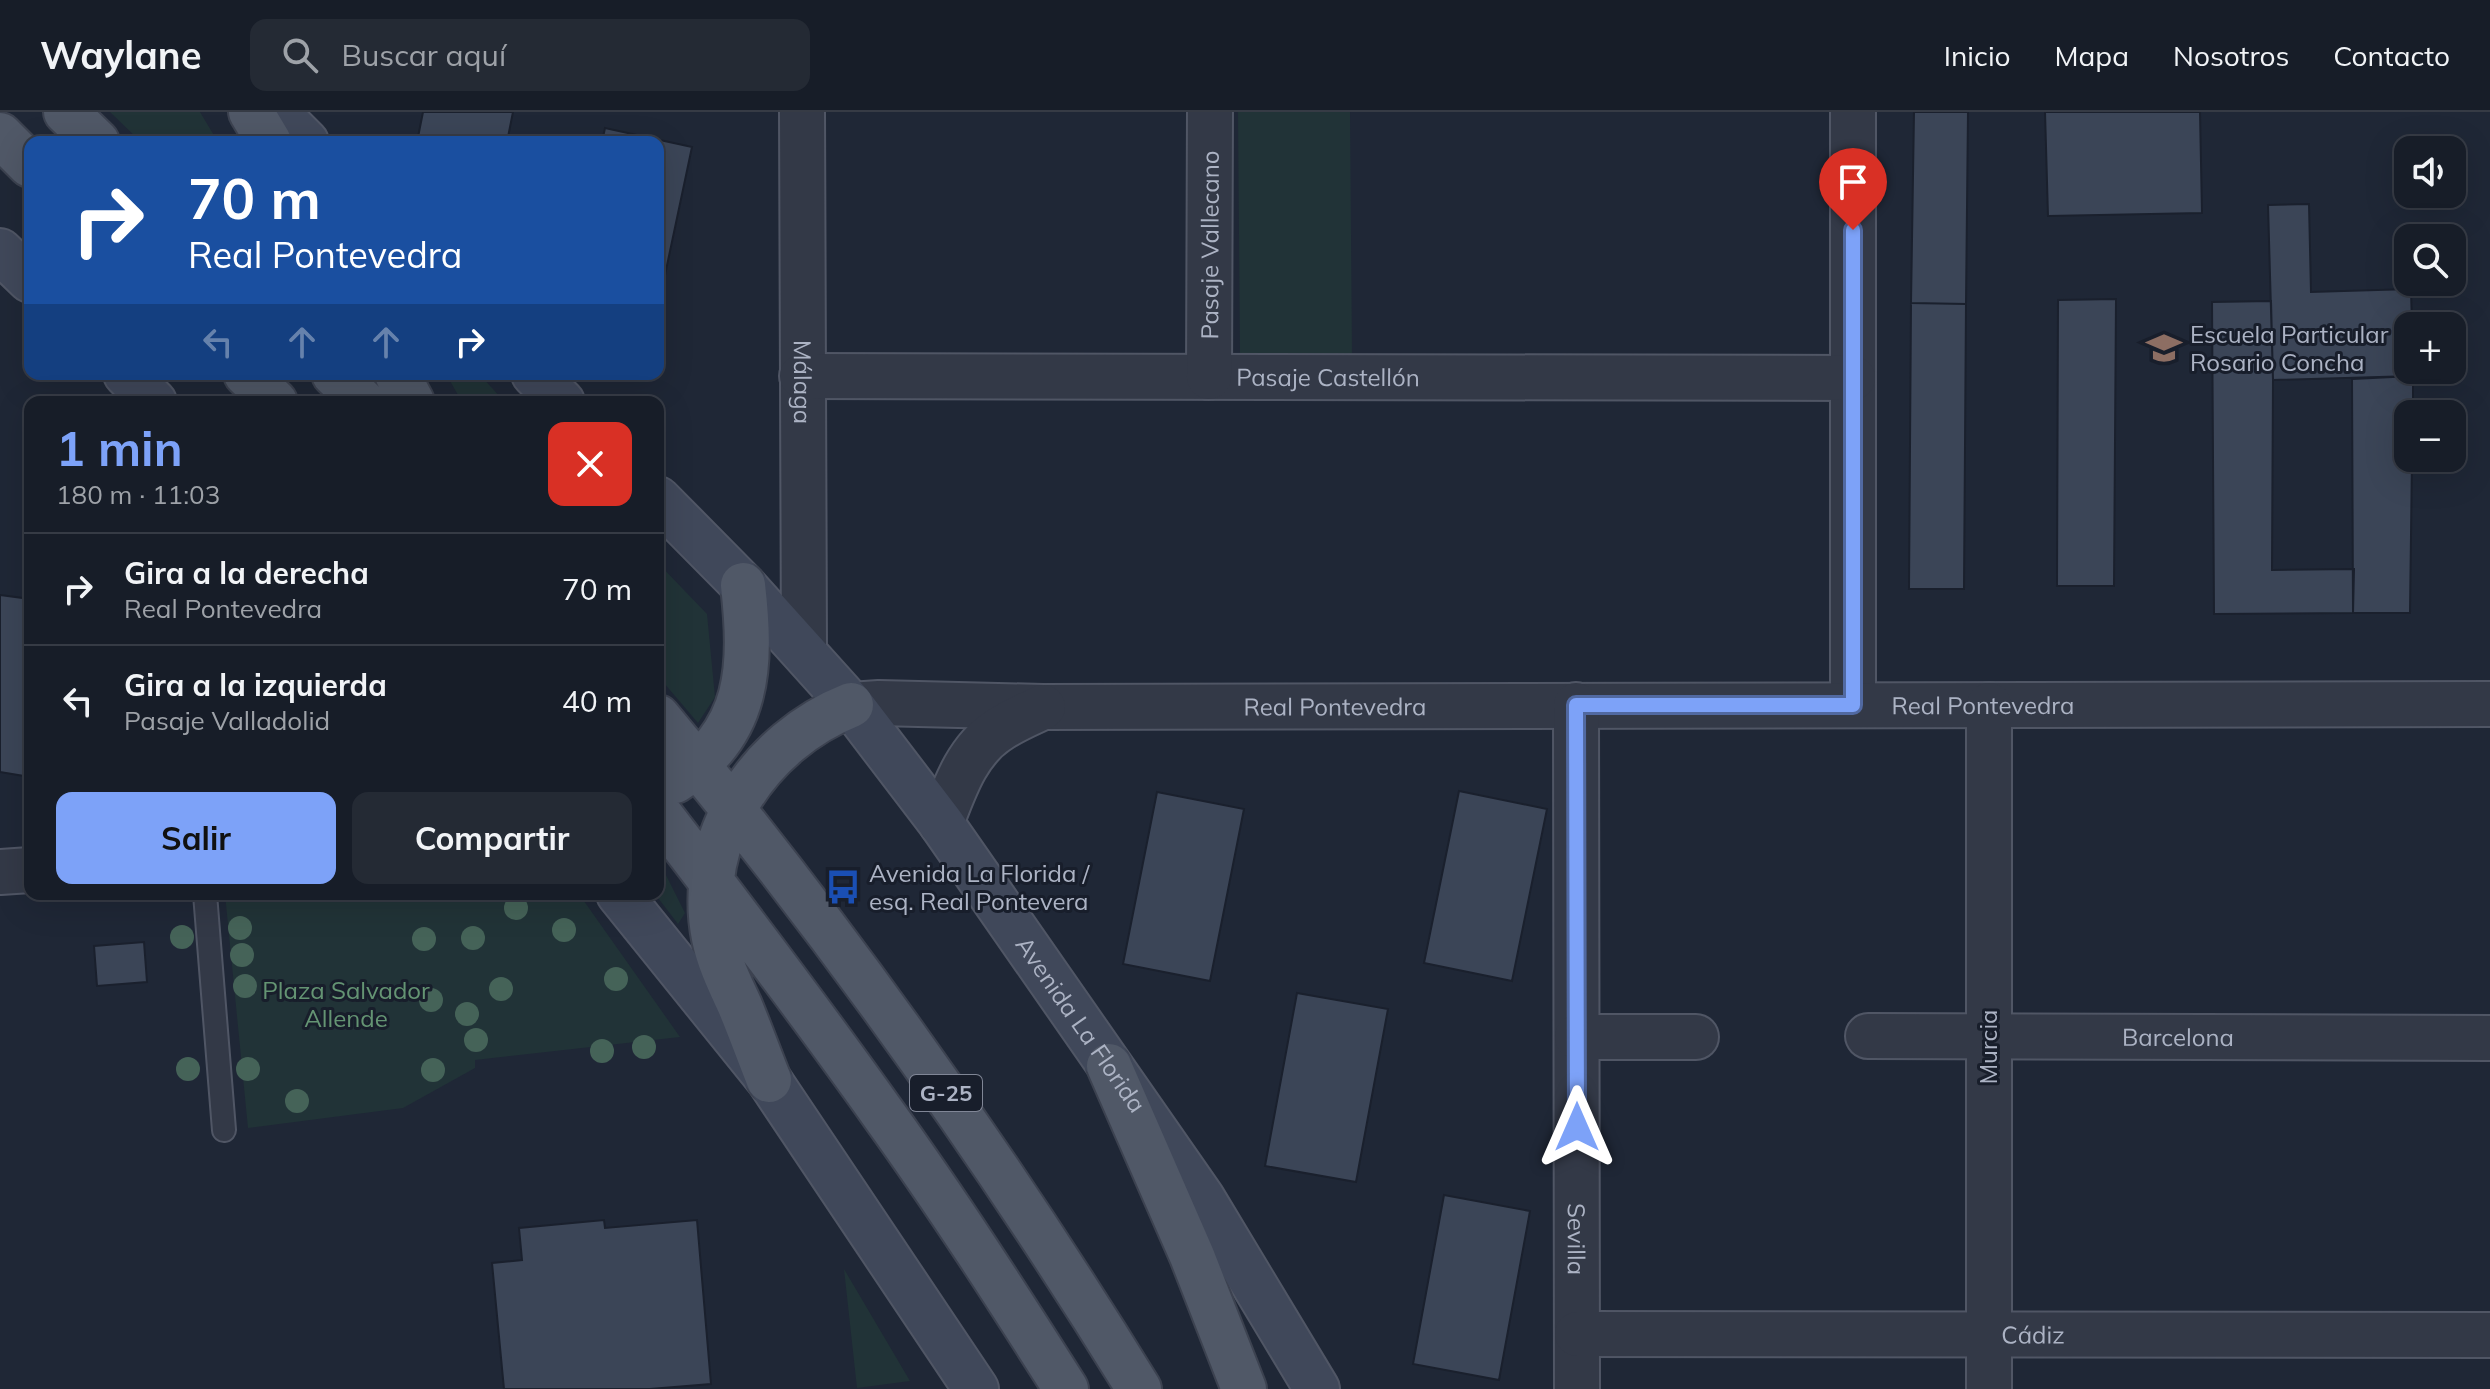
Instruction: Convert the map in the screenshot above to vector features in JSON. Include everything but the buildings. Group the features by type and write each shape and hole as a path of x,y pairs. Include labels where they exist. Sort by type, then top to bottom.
{"main road":[{"path":"66,112 91,136"},
{"path":"251,112 265,136"},
{"path":"0,135 24,159"},
{"path":"252,380 269,396"},
{"path":"340,380 357,396"},
{"path":"664,786 713,751 736,711 748,645 743,585"},
{"path":"769,1080 719,954 712,921 712,881 718,849 733,810 747,786 769,759 811,725 851,705"},
{"name":"G-25","path":"664,724 825,926 908,1039 1006,1181 1139,1389"},
{"name":"G-25","path":"664,820 886,1117 988,1266 1066,1389"},
{"path":"1109,1066 1192,1256 1244,1389"}],"street":[{"path":"276,112 300,136"},
{"name":"Málaga","path":"802,112 804,652"},
{"name":"Pasaje Vallecano","path":"1209,377 1210,112"},
{"path":"1853,112 1853,705"},
{"path":"0,251 24,274"},
{"name":"Pasaje Castellón","path":"802,376 1853,378"},
{"path":"132,380 148,396"},
{"path":"540,380 556,396"},
{"name":"Avenida La Florida","path":"664,505 743,585 851,705 941,823 1202,1198 1317,1389"},
{"name":"Real Pontevedra","path":"851,705 2490,704"},
{"name":"Sevilla","path":"1576,705 1577,1389"},
{"name":"Murcia","path":"1989,705 1989,1389"},
{"name":"Real Pontevedra","path":"941,823 963,771 977,750 995,732 1043,707"},
{"path":"0,872 24,870"},
{"path":"624,900 769,1080 976,1389"},
{"name":"Barcelona","path":"1868,1036 2490,1038"},
{"path":"1577,1037 1696,1037"},
{"name":"Cádiz","path":"1577,1334 2490,1335"}],"lane":[{"path":"205,900 224,1130"}],"green space":[{"path":"110,112 200,112 214,136 135,136"},
{"path":"1238,112 1350,112 1352,356 1240,357"},
{"path":"449,380 485,380 499,396 459,396"},
{"path":"664,569 707,614 715,697 698,723 664,683"},
{"path":"664,871 685,913 678,924 660,900 664,900"},
{"name":"Plaza Salvador Allende","path":"226,900 583,900 680,1037 475,1060 475,1068 403,1108 248,1128"},
{"path":"844,1269 910,1381 857,1388"}],"place":[{"name":"Escuela Particular Rosario Concha","path":"2164,348"},
{"name":"Avenida La Florida / esq. Real Pontevera","path":"843,887"}],"route":[{"path":"1577,1127 1576,705 1853,705 1853,230"}]}
